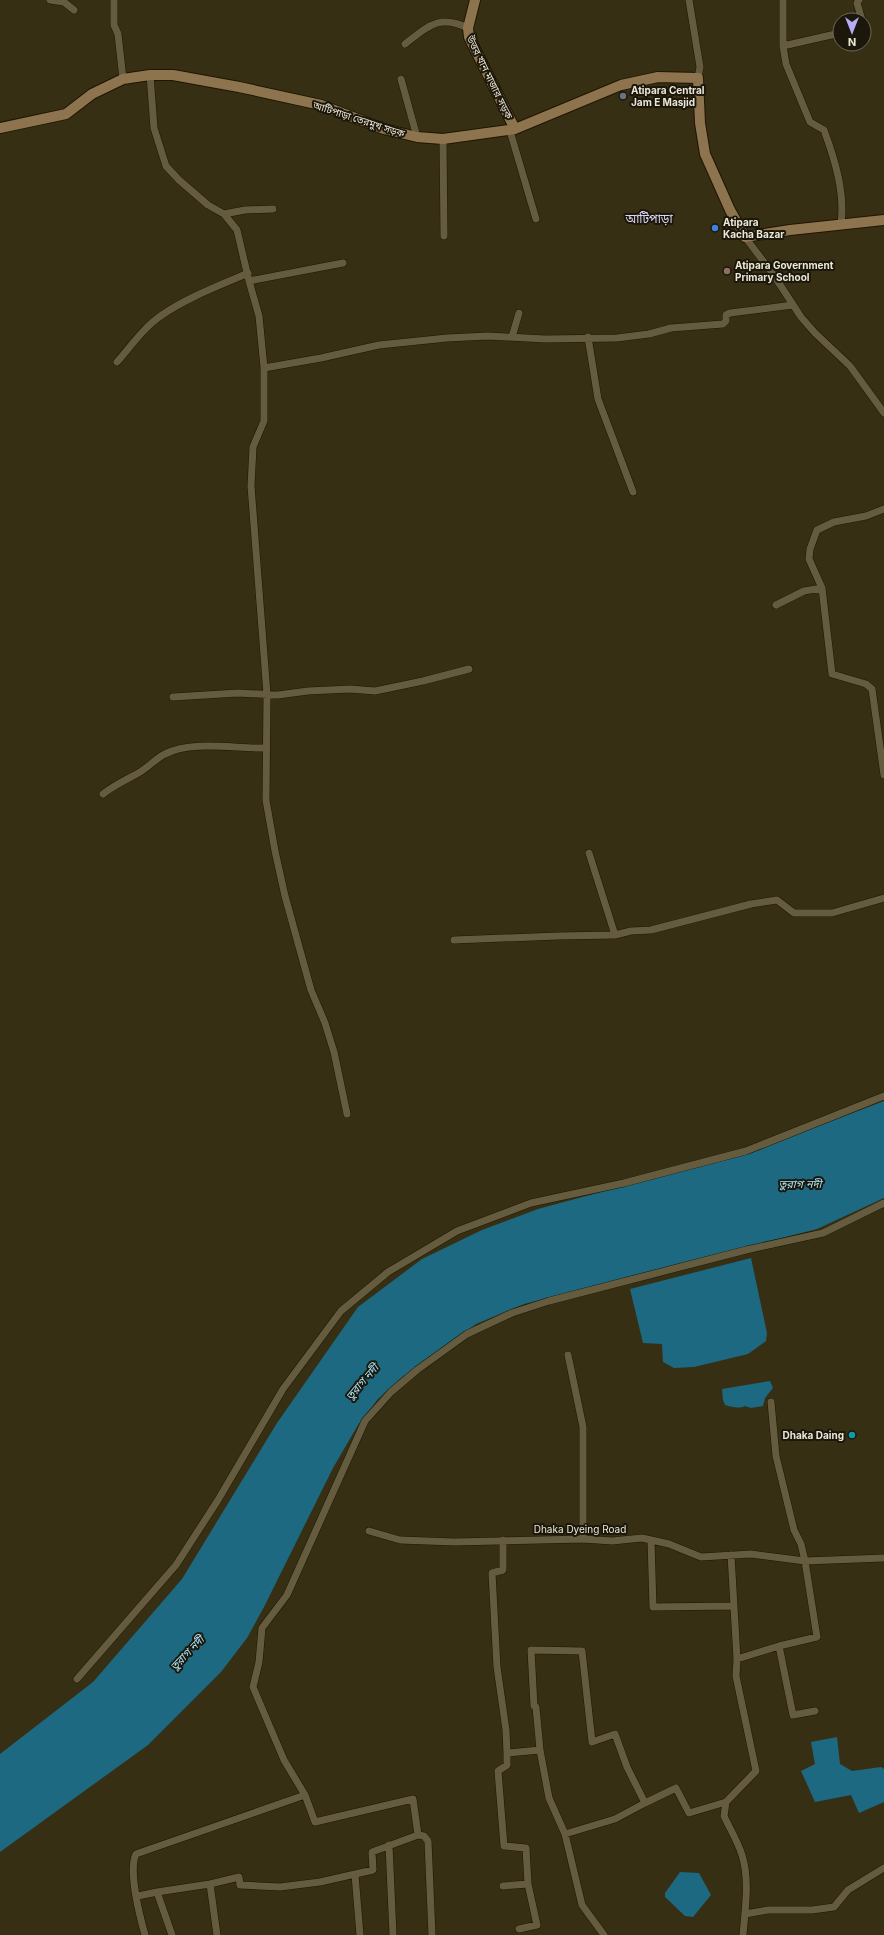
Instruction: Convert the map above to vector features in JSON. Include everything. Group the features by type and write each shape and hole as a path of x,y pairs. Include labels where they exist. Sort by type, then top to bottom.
{"main road":[{"name":"উত্তর খান মাজার সড়ক","path":"475,0 468,28 469,38 513,130"},
{"name":"আটিপাড়া তেরমুখ সড়ক","path":"0,128 66,114 92,94 123,79 150,76 173,76 232,85 321,105 384,129 417,137 442,139 513,130 621,85 658,77 698,78"},
{"path":"698,78 700,123 705,154 730,210 746,237 841,224 884,220"}],"street":[{"path":"50,0 64,2 74,10"},
{"path":"114,0 114,25 118,34 123,79"},
{"path":"689,0 700,67 698,78"},
{"path":"783,0 783,46 786,64 810,122 824,130 841,187 841,224"},
{"path":"859,0 857,3 860,12"},
{"path":"405,44 428,25 440,21 457,23 468,28"},
{"path":"783,46 832,35"},
{"path":"150,76 154,128 166,166 179,180 208,205 224,214 237,230 259,316 264,368 264,421 254,447 251,486 267,694 266,800 274,851 293,929 311,990 325,1023 334,1052 347,1114"},
{"path":"401,79 417,137"},
{"path":"513,130 536,219"},
{"path":"442,139 444,236"},
{"path":"224,214 245,210 273,208"},
{"path":"746,237 773,274 792,305 815,333 850,366 884,413"},
{"path":"249,281 343,263"},
{"path":"117,362 142,333 161,315 189,300 248,273"},
{"path":"264,368 321,358 379,345 447,338 617,338 649,334 671,328 723,324 726,321 726,316 730,313 792,305"},
{"path":"512,337 519,313"},
{"path":"588,337 598,399 633,492"},
{"path":"884,509 866,516 834,522 817,530 810,549 809,559 822,588 832,674 866,684 872,689 884,775"},
{"path":"776,605 804,591 822,588"},
{"path":"173,697 238,693 278,695 308,691 350,689 374,691 423,681 469,669"},
{"path":"103,794 142,771 165,754 186,748 205,746 266,748"},
{"path":"589,853 615,935"},
{"path":"454,940 615,935 631,931 651,930 751,904 777,900 794,913 832,913 884,898"},
{"path":"77,1679 176,1565 218,1500 283,1388 341,1311 388,1272 457,1231 531,1203 574,1195 746,1151 884,1096"},
{"path":"418,1835 413,1799 315,1822 305,1795 284,1760 253,1687 259,1662 262,1628 287,1595 365,1421 391,1392 417,1370 467,1334 512,1313 556,1299 738,1252 823,1233 884,1203"},
{"path":"568,1354 583,1427 583,1539"},
{"path":"736,1659 816,1637 805,1561 801,1544 794,1530 776,1456 771,1402"},
{"name":"Dhaka Dyeing Road","path":"369,1531 400,1540 454,1542 583,1539 612,1541 642,1538 669,1544 701,1557 757,1554 805,1561 884,1558"},
{"path":"503,1540 503,1570 492,1573 497,1667 506,1730 507,1765 498,1771 504,1846 526,1848 528,1884 536,1925 519,1929"},
{"path":"651,1540 653,1607 734,1606"},
{"path":"566,1834 615,1819 676,1788 689,1813 726,1802 756,1771 736,1676 731,1555"},
{"path":"779,1646 793,1714 815,1711"},
{"path":"604,1935 582,1905 566,1834 549,1798 540,1750 536,1707 534,1706 531,1650 582,1651 592,1742 615,1734 627,1767 645,1803"},
{"path":"507,1753 540,1750"},
{"path":"145,1935 138,1908 138,1896 132,1864 136,1854 305,1795"},
{"path":"726,1802 724,1816 742,1855 745,1872 747,1891 743,1935"},
{"path":"138,1896 210,1884 239,1877 240,1885 280,1887 355,1875 373,1870 372,1852 418,1835 424,1836 428,1842 432,1935"},
{"path":"389,1845 393,1935"},
{"path":"745,1914 768,1910 812,1910 834,1907 848,1890 884,1868"},
{"path":"355,1875 360,1935"},
{"path":"210,1884 217,1935"},
{"path":"503,1886 528,1884"},
{"path":"157,1892 172,1935"}],"water":[{"name":"তুরাগ নদী","path":"884,1101 884,1198 817,1229 524,1304 476,1324 401,1378 378,1399 358,1425 333,1468 247,1638 221,1672 148,1745 0,1852 0,1754 93,1682 182,1579 277,1423 358,1307 422,1259 482,1230 538,1209 753,1151"},
{"path":"751,1258 767,1333 766,1341 748,1354 694,1367 674,1368 663,1362 662,1344 643,1343 630,1289"},
{"path":"770,1381 773,1388 765,1398 763,1406 751,1408 745,1406 738,1408 725,1405 722,1389"},
{"path":"837,1737 840,1764 852,1771 881,1767 884,1769 884,1802 859,1813 851,1795 815,1802 801,1771 815,1764 811,1742"},
{"path":"680,1872 699,1873 711,1895 693,1917 685,1916 665,1897 665,1893"}],"place":[{"name":"Atipara Central Jam E Masjid","path":"623,96"},
{"name":"Atipara Kacha Bazar","path":"715,228"},
{"name":"Atipara Government Primary School","path":"727,271"},
{"name":"Dhaka Daing","path":"852,1435"}],"district":[{"name":"আটিপাড়া","path":"649,219"}]}
